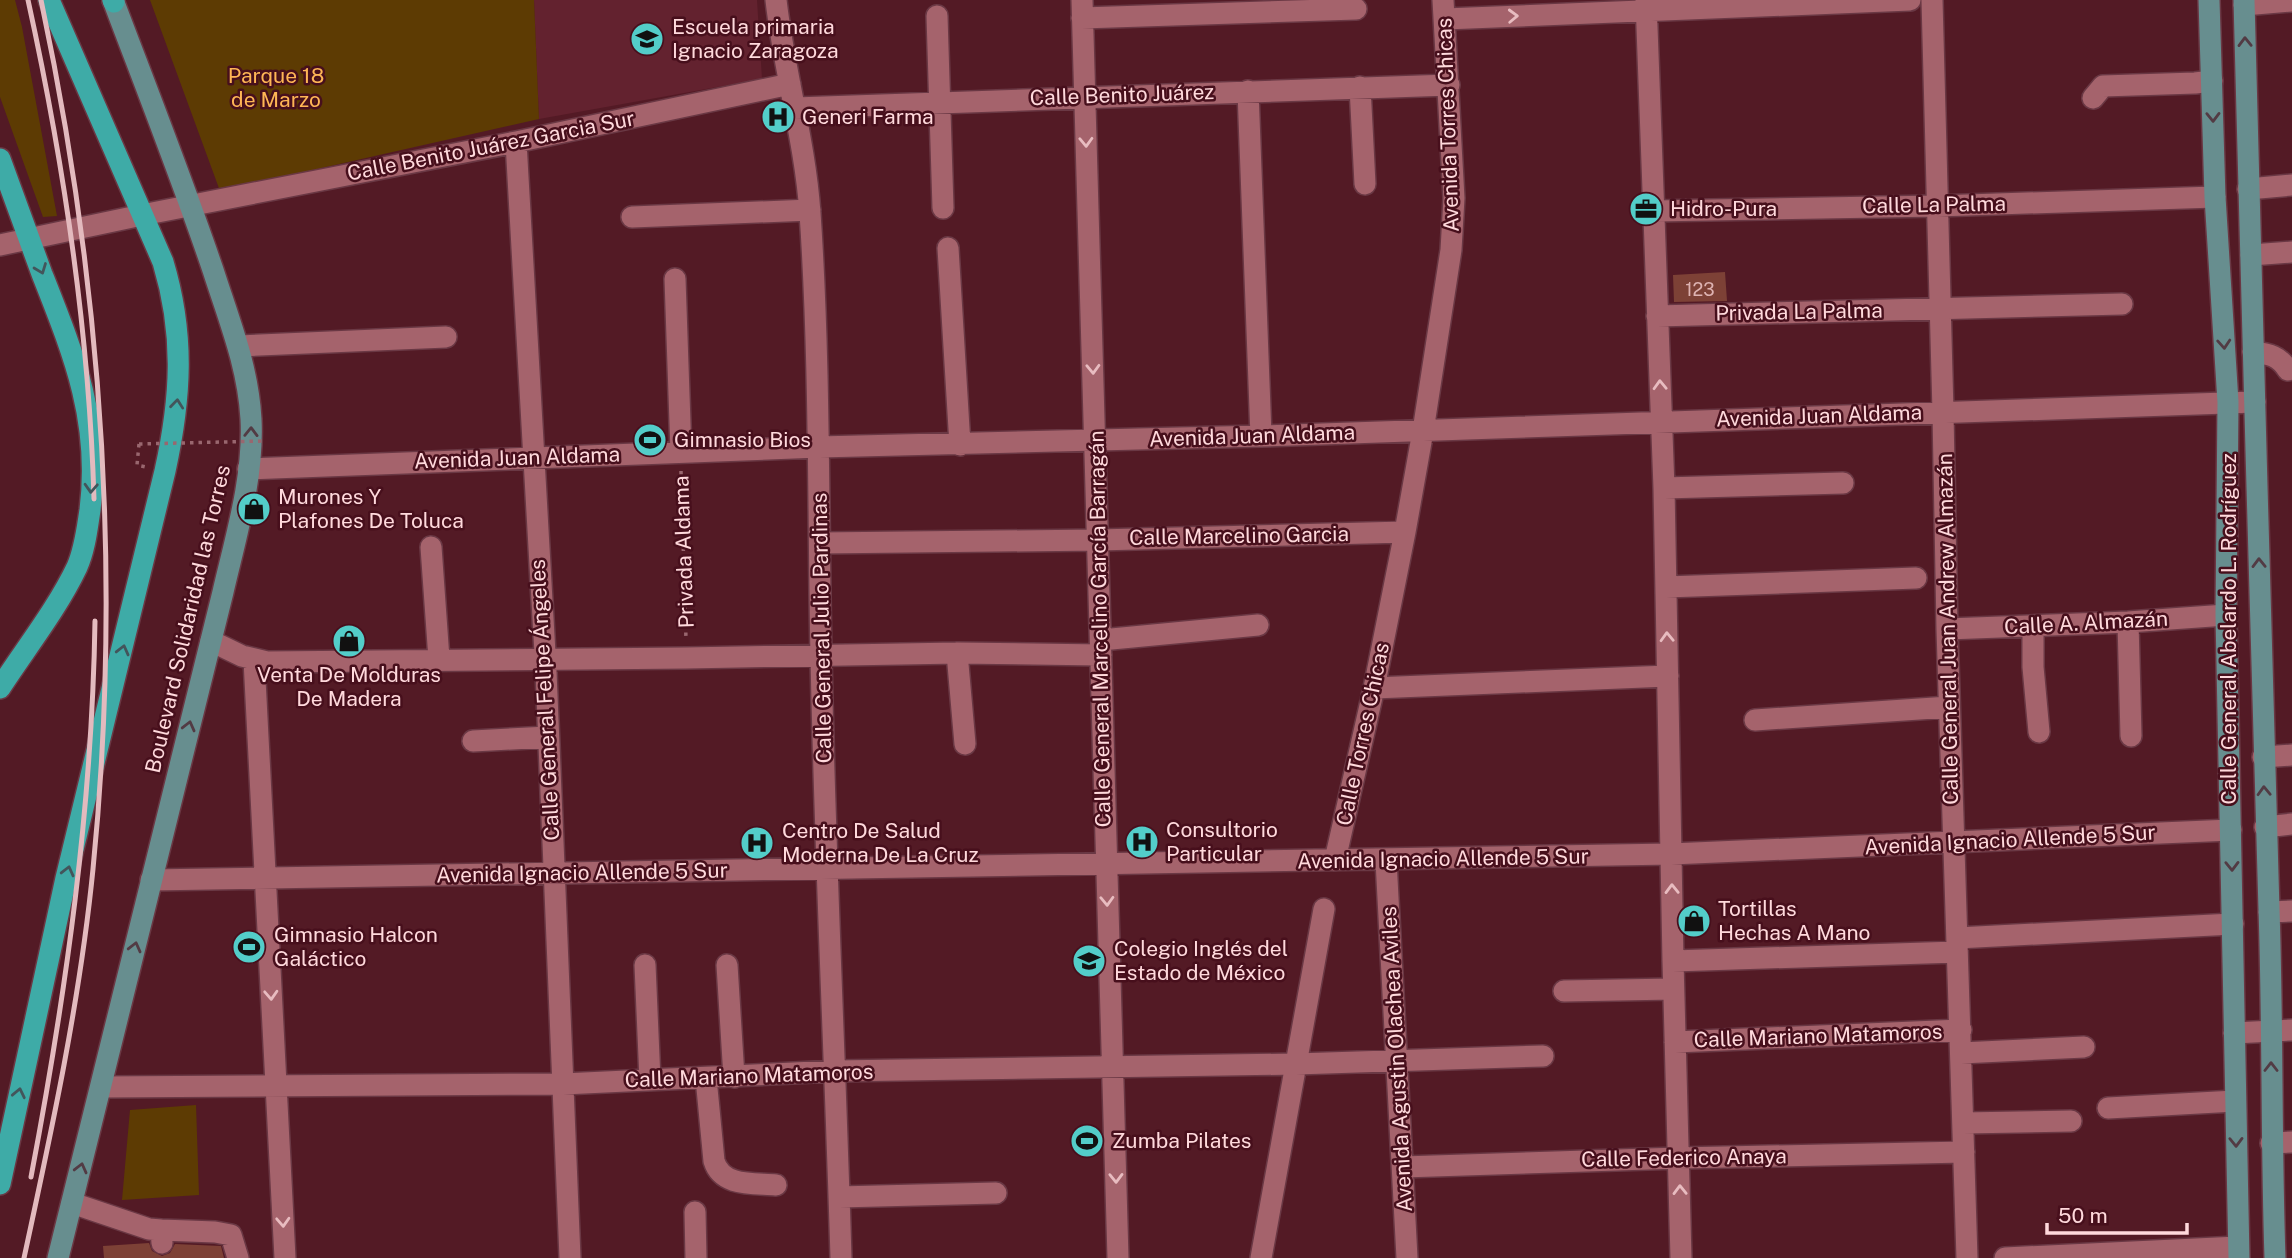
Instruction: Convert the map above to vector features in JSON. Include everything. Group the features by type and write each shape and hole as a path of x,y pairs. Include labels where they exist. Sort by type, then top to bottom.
{"highway":[{"path":"0,1184 66,878 146,551 176,416 180,379 176,318 163,262 49,0"},
{"path":"0,159 74,356 84,392 91,437 91,496 86,536 78,565 0,688"}],"main road":[{"name":"Calle General Abelardo L. Rodríguez","path":"2209,0 2215,197 2228,402 2226,615 2238,1252"},
{"name":"Boulevard Solidaridad las Torres","path":"58,1258 239,522 248,469 251,421 239,346 191,205 113,1"},
{"name":"Calle General Abelardo L. Rodríguez","path":"2244,2 2270,1031 2282,1142 2275,1258"}],"street":[{"name":"Calle General Julio Pardinas","path":"776,0 810,210 819,447 827,869 841,1258"},
{"path":"1444,9 1910,0"},
{"name":"Calle General Juan Andrew Almazán","path":"1932,0 1949,707 1967,1258"},
{"path":"2244,2 2292,1"},
{"path":"1646,5 1664,488 1681,1258"},
{"path":"1082,9 1356,9"},
{"name":"Calle General Marcelino García Barragán","path":"1082,9 1118,1258"},
{"name":"Avenida Torres Chicas","path":"1444,9 1454,198 1451,250"},
{"path":"937,16 943,208"},
{"path":"2092,98 2102,86 2212,81"},
{"name":"Calle Benito Juárez Garcia Sur","path":"0,246 191,205 516,142 790,83"},
{"name":"Calle Benito Juárez","path":"795,108 1448,85"},
{"path":"1360,87 1365,184"},
{"path":"1248,91 1261,436"},
{"name":"Calle General Felipe Ángeles","path":"516,142 545,659 570,1258"},
{"path":"2248,189 2292,186"},
{"name":"Calle La Palma","path":"1654,211 2215,197"},
{"path":"632,218 810,210"},
{"path":"948,247 960,445"},
{"name":"Calle Torres Chicas","path":"1335,860 1374,688 1405,532 1451,250"},
{"path":"2251,255 2292,251"},
{"name":"Privada Aldama","path":"675,279 681,452"},
{"name":"Privada La Palma","path":"1657,316 2122,304"},
{"path":"239,346 446,337"},
{"path":"2254,363 2290,370"},
{"name":"Avenida Juan Aldama","path":"248,469 819,447 1423,431 2255,402"},
{"path":"1664,488 1843,484"},
{"name":"Calle Marcelino Garcia","path":"820,543 1098,540 1405,532"},
{"path":"431,547 439,659"},
{"path":"1665,587 1916,578"},
{"name":"Calle A. Almazán","path":"1947,629 2226,615"},
{"path":"2128,622 2131,736"},
{"path":"211,640 254,660 267,662 686,658 957,653 1101,647 1258,625"},
{"path":"2032,625 2039,732"},
{"path":"957,653 965,744"},
{"path":"254,660 285,1258"},
{"path":"1374,688 1668,676"},
{"path":"1755,720 1949,707"},
{"path":"473,741 548,737"},
{"path":"2263,757 2292,755"},
{"path":"2265,827 2292,824"},
{"name":"Avenida Ignacio Allende 5 Sur","path":"151,880 1671,855 2231,830"},
{"name":"Avenida Agustin Olachea Aviles","path":"1385,860 1407,1258"},
{"path":"1261,1258 1324,909"},
{"path":"2269,912 2292,911"},
{"path":"1673,961 1957,945 2233,924"},
{"path":"645,965 650,1080"},
{"path":"727,965 734,1077"},
{"path":"1564,991 1674,989"},
{"name":"Calle Mariano Matamoros","path":"1675,1042 1961,1030"},
{"path":"2234,1033 2292,1030"},
{"path":"1961,1053 2084,1047"},
{"name":"Calle Mariano Matamoros","path":"101,1087 563,1084 835,1071 1296,1064 1543,1056"},
{"path":"706,1078 716,1169 725,1178 737,1182 776,1185"},
{"path":"2108,1108 2235,1101"},
{"path":"1964,1123 2071,1121"},
{"name":"Calle Federico Anaya","path":"1403,1167 1964,1152"},
{"path":"839,1197 996,1193"},
{"path":"72,1203 149,1229 161,1236 215,1232 231,1235 238,1258"},
{"path":"695,1212 696,1258"},
{"path":"2005,1258 2238,1252"}],"path":[{"path":"139,444 264,441"},
{"name":"Privada Aldama","path":"681,452 686,658"}],"shaded area":[{"name":"Escuela primaria Ignacio Zaragoza","path":"534,0 757,0 762,79 539,119"}],"green space":[{"path":"0,0 15,0 57,216 43,217 0,97"},
{"name":"Parque 18 de Marzo","path":"150,0 534,0 539,119 220,191"},
{"path":"196,1105 199,1195 122,1200 130,1110"}],"building":[{"path":"1725,272 1727,301 1674,302 1673,275"},
{"path":"149,1243 152,1251 162,1256 170,1253 175,1244 221,1246 224,1258 104,1258 103,1246"}],"railway":[{"path":"28,0 53,124 73,248 87,373 94,499"},
{"path":"24,1258 81,967 102,760 106,650 101,432 92,324 79,215 41,0"},
{"path":"31,1177 66,970 83,831 95,621"}],"place":[{"name":"Escuela primaria Ignacio Zaragoza","path":"647,39"},
{"name":"Generi Farma","path":"778,117"},
{"name":"Hidro-Pura","path":"1646,209"},
{"name":"Gimnasio Bios","path":"650,440"},
{"name":"Murones Y Plafones De Toluca","path":"254,509"},
{"name":"Venta De Molduras De Madera","path":"349,641"},
{"name":"Consultorio Particular","path":"1142,842"},
{"name":"Centro De Salud Moderna De La Cruz","path":"757,843"},
{"name":"Tortillas Hechas A Mano","path":"1694,921"},
{"name":"Gimnasio Halcon Galáctico","path":"249,947"},
{"name":"Colegio Inglés del Estado de México","path":"1089,961"},
{"name":"Zumba Pilates","path":"1087,1141"}]}
